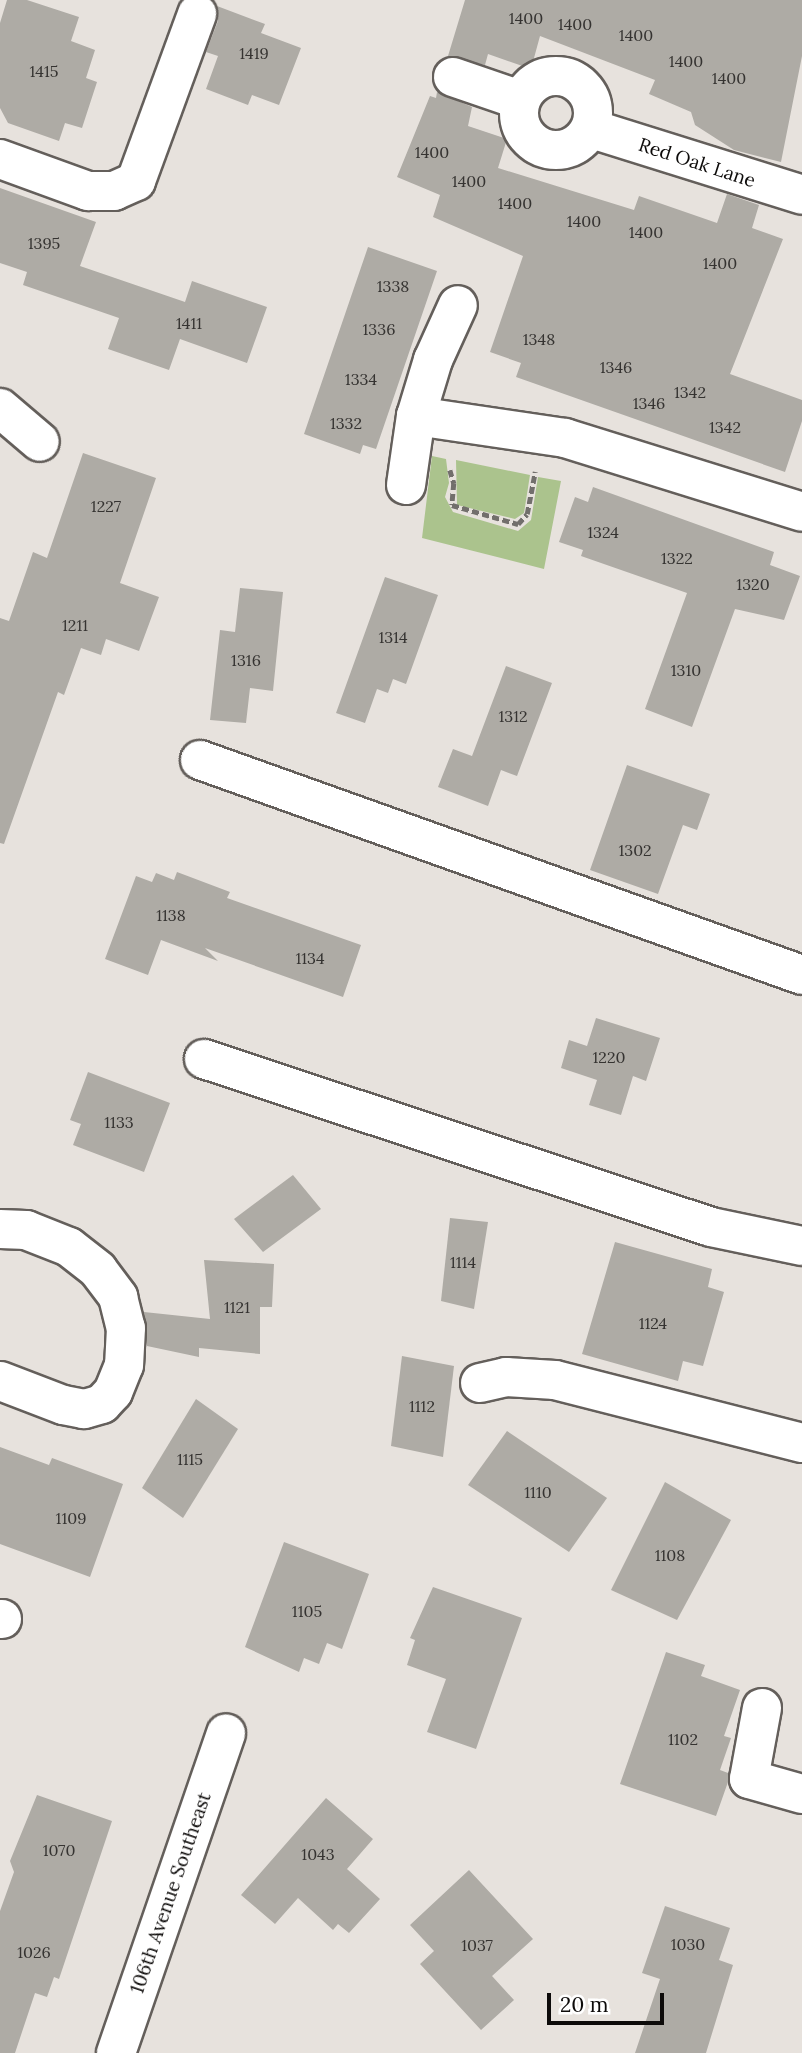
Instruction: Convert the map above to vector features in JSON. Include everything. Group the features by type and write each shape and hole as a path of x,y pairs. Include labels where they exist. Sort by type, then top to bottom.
{"street":[{"path":"0,159 88,191 114,191 136,181 197,14"},
{"path":"453,77 520,100"},
{"path":"571,77 592,99 592,129 571,149 542,149 521,129 520,100 541,78 571,77"},
{"name":"Red Oak Lane","path":"592,129 802,195"},
{"path":"406,485 416,415 433,360 458,305"},
{"path":"0,408 40,442"},
{"path":"416,415 565,438 802,512"},
{"path":"200,760 802,975"},
{"path":"204,1059 710,1227 802,1246"},
{"path":"0,1229 26,1230 78,1255 98,1270 118,1297 125,1328 124,1365 113,1392 102,1404 84,1409 63,1405 0,1381"},
{"path":"480,1383 506,1377 555,1380 802,1443"},
{"path":"762,1708 749,1779 802,1794"},
{"name":"106th Avenue Southeast","path":"116,2053 226,1733"}],"path":[{"path":"450,467 454,483 452,505 519,524 527,514 536,470"}],"green space":[{"path":"432,456 446,459 449,483 445,497 453,512 518,531 531,520 538,477 561,481 544,569 422,538"},
{"path":"456,460 530,475 524,513 515,519 457,505"}],"building":[{"path":"7,0 27,0 79,17 71,41 95,50 86,78 97,82 82,128 65,123 59,141 8,123 0,108 0,23"},
{"path":"465,0 802,0 802,56 781,162 734,150 695,125 691,112 649,94 655,80 540,36 531,69 488,54 485,65 448,56"},
{"path":"217,6 265,24 261,33 301,48 279,105 252,95 248,105 206,89 218,56 206,52 218,21"},
{"path":"437,92 472,107 468,126 507,139 498,168 634,210 639,196 717,223 727,194 759,205 752,228 783,239 730,374 802,400 802,421 785,472 516,377 521,363 490,352 523,256 433,217 440,195 397,177 430,96 436,98"},
{"path":"0,188 96,222 80,266 185,302 192,281 267,307 247,363 180,339 169,370 108,349 119,318 23,285 27,272 0,263"},
{"path":"368,247 437,271 376,449 363,445 360,454 304,434"},
{"path":"83,453 156,478 120,583 159,597 139,651 106,639 101,655 81,648 64,695 58,692 4,844 0,843 0,618 9,621 33,552 47,558"},
{"path":"593,487 774,552 770,565 800,576 784,620 735,609 692,727 645,709 687,593 581,556 583,550 559,542 575,497 588,502"},
{"path":"385,577 438,595 406,684 393,679 388,693 377,689 365,723 336,713"},
{"path":"240,588 283,592 273,691 250,688 246,723 210,720 220,630 235,632"},
{"path":"506,666 552,683 517,776 501,770 488,806 438,787 453,749 472,756"},
{"path":"627,765 710,794 697,830 683,825 658,894 590,870"},
{"path":"177,872 230,892 227,898 361,945 343,997 205,948 218,961 161,940 148,975 105,959 136,876 152,882 156,873 174,880"},
{"path":"596,1018 660,1038 646,1081 633,1076 621,1115 589,1105 597,1080 561,1068 569,1040 587,1046"},
{"path":"88,1072 170,1103 144,1172 73,1145 81,1124 70,1120"},
{"path":"293,1175 321,1209 263,1252 234,1219"},
{"path":"450,1218 488,1222 474,1309 441,1301"},
{"path":"615,1242 712,1269 708,1287 724,1292 703,1366 683,1361 678,1381 582,1354"},
{"path":"204,1260 274,1264 272,1307 260,1307 260,1354 199,1348 199,1357 147,1346 144,1312 210,1319"},
{"path":"402,1356 454,1366 443,1457 391,1446"},
{"path":"196,1399 238,1429 183,1518 142,1488"},
{"path":"507,1431 607,1498 569,1552 468,1485"},
{"path":"0,1447 49,1465 52,1458 123,1484 90,1577 0,1544"},
{"path":"665,1482 731,1520 677,1620 611,1590"},
{"path":"284,1542 369,1574 342,1649 327,1643 319,1664 304,1658 299,1672 245,1647"},
{"path":"433,1587 522,1618 476,1749 427,1732 446,1679 407,1665 415,1640 410,1638"},
{"path":"666,1652 705,1665 701,1676 740,1690 724,1736 731,1738 720,1770 728,1773 728,1782 716,1816 620,1784"},
{"path":"37,1795 112,1821 59,1979 54,1977 47,1997 35,1993 15,2053 0,2053 0,1911 14,1872 10,1861"},
{"path":"326,1798 373,1839 347,1869 380,1899 349,1933 338,1924 333,1930 298,1898 275,1924 241,1895"},
{"path":"469,1870 533,1939 492,1976 514,2000 481,2030 420,1964 434,1951 410,1925"},
{"path":"665,1906 730,1928 719,1960 733,1965 706,2053 635,2053 660,1979 642,1973"}]}
